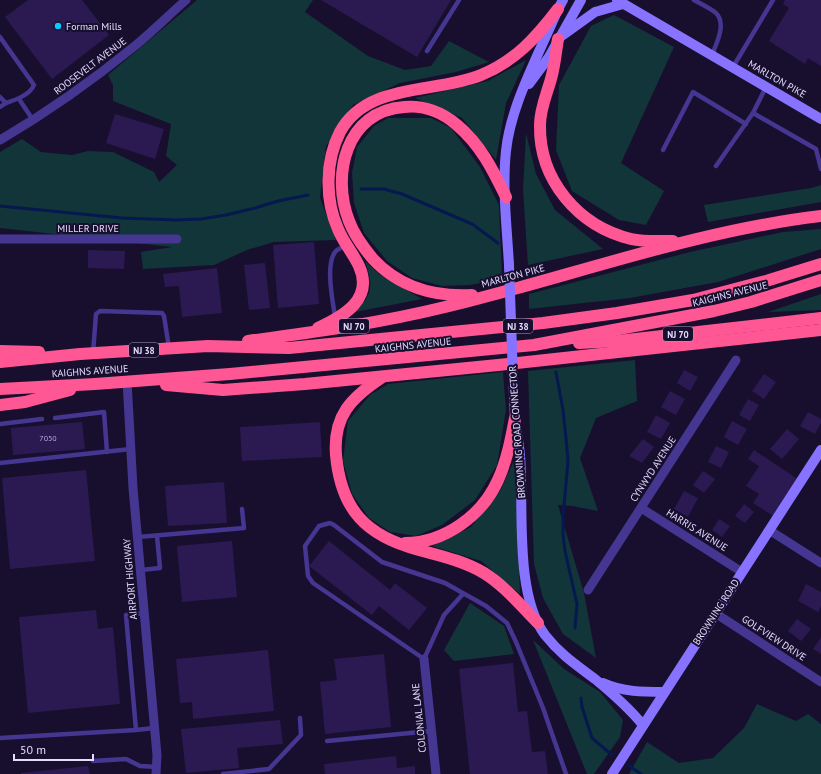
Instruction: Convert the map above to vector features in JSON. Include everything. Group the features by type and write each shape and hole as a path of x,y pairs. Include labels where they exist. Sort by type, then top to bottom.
{"highway":[{"path":"305,334 336,320 348,312 354,306 362,286 363,279 359,266 338,230 332,212 329,188 330,165 334,146 341,130 360,110 376,100 395,94 457,82 492,70 516,54 534,38 560,5"},
{"path":"558,39 552,75 542,106 540,133 542,151 551,177 560,193 587,219 612,233 643,241 688,242"},
{"path":"497,293 456,296 432,292 405,282 378,264 358,239 349,221 341,180 346,150 355,134 362,126 376,115 392,108 416,107 430,109 457,124 472,140 488,161 506,197"},
{"name":"MARLTON PIKE","path":"208,346 305,334 392,319 446,307 688,242 762,225 821,216"},
{"name":"KAIGHNS AVENUE","path":"0,362 93,353 208,346 290,348 578,319 655,307 713,295 821,264"},
{"name":"KAIGHNS AVENUE","path":"0,389 95,384 237,373 534,345 714,311 751,302 821,280"},
{"name":"NJ 70","path":"534,345 618,340 821,318"},
{"path":"127,381 223,390 382,377 819,331"},
{"path":"0,351 80,354"},
{"path":"382,377 355,397 346,408 337,434 336,458 344,491 358,517 375,532 398,543 455,560 485,574 502,587 538,623"},
{"path":"0,405 25,402 95,384"},
{"path":"398,543 421,542 438,537 458,527 475,513 489,496 498,480 505,463 515,418"}],"main road":[{"name":"BROWNING ROAD CONNECTOR","path":"522,93 549,57 581,0"},
{"path":"558,39 595,12 620,2"},
{"name":"MARLTON PIKE","path":"620,2 821,119"},
{"name":"BROWNING ROAD CONNECTOR","path":"560,5 533,62 522,93 507,142 505,162 513,378 515,418 520,456 524,570 531,603 538,623 545,634 570,662 595,679 626,706 643,725"},
{"name":"BROWNING ROAD","path":"612,774 821,450"},
{"path":"595,679 618,689 639,692 664,692"}],"street":[{"name":"ROOSEVELT AVENUE","path":"0,140 71,94 136,44 186,0"},
{"name":"MILLER DRIVE","path":"0,239 177,239"},
{"name":"CYNWYD AVENUE","path":"588,590 736,360"},
{"name":"AIRPORT HIGHWAY","path":"127,381 131,449 157,770"},
{"name":"HARRIS AVENUE","path":"641,508 742,572"},
{"path":"769,530 821,563"},
{"name":"GOLFVIEW DRIVE","path":"715,613 821,682"},
{"name":"COLONIAL LANE","path":"424,659 436,774"}],"lane":[{"path":"427,51 459,0"},
{"path":"694,0 717,14 720,21 720,32 712,55"},
{"path":"733,67 773,0"},
{"path":"0,37 34,83 34,87 18,99 6,103 0,107"},
{"path":"716,166 753,113 766,87"},
{"path":"663,150 693,92 746,124"},
{"path":"0,97 6,103"},
{"path":"18,99 33,120"},
{"path":"753,113 816,149 821,169"},
{"path":"336,320 330,281 330,267 332,258 336,251 347,245"},
{"path":"93,353 96,314 100,310 162,313 164,316 170,349"},
{"path":"55,418 104,412 107,452"},
{"path":"0,424 42,419"},
{"path":"0,463 131,449"},
{"path":"138,537 244,528 242,509"},
{"path":"463,594 444,615 424,659 313,583 308,576 305,546 319,526 330,523 382,562 445,583 486,606 508,623 544,708 566,774"},
{"path":"141,570 160,568 157,536"},
{"path":"136,730 126,615 144,613"},
{"path":"223,774 269,769 301,735 300,718"},
{"path":"0,738 154,728"},
{"path":"327,741 431,730"},
{"path":"93,761 126,759 140,766 157,770"}],"green space":[{"path":"197,0 313,0 305,12 368,56 405,70 431,66 449,41 489,62 456,72 400,83 353,105 326,146 320,198 336,240 274,242 247,250 214,265 143,269 141,252 172,247 0,228 0,152 22,139 41,152 72,155 88,151 113,152 154,172 159,182 177,165 166,156 171,124 113,101 113,85 108,75"},
{"path":"614,15 674,47 621,163 664,191 646,225 619,220 572,191 556,150 559,85 591,26"},
{"path":"526,60 506,103 496,160 462,118 415,98 488,81"},
{"path":"388,118 431,118 451,128 480,167 499,205 502,279 470,285 442,286 412,278 387,261 364,233 354,203 352,173 357,147 374,126"},
{"path":"526,133 536,174 555,210 603,249 528,265 523,190"},
{"path":"821,185 821,202 708,222 704,205 811,188"},
{"path":"821,229 821,249 718,282 630,298 529,309 529,294 690,252 783,232"},
{"path":"365,261 379,274 422,299 355,312 366,299 370,289"},
{"path":"821,294 821,310 768,312"},
{"path":"635,360 637,401 596,418 580,458 598,511 558,505 584,593 596,658 563,634 543,598 534,564 528,371"},
{"path":"503,372 506,410 497,465 475,500 442,525 416,536 390,532 369,518 352,494 343,461 348,421 370,395 388,384"},
{"path":"515,458 520,594 481,561 432,546 471,527 500,491"},
{"path":"470,603 504,626 514,654 454,661 444,650"},
{"path":"533,640 564,669 600,692 623,720 620,737 594,774 587,774"},
{"path":"757,704 796,721 808,714 821,724 821,774 629,774 647,742 679,763 713,758 744,728"}],"building":[{"path":"28,0 82,0 109,35 52,79 5,17"},
{"path":"321,0 451,0 417,57"},
{"path":"785,0 821,0 821,66 808,58 805,64 769,41 789,8 783,4"},
{"path":"115,114 164,129 155,159 106,143"},
{"path":"314,242 319,304 278,308 273,245"},
{"path":"88,250 125,251 124,269 88,268"},
{"path":"265,263 270,308 249,310 244,265"},
{"path":"217,268 222,313 182,317 179,286 165,287 163,274"},
{"path":"684,370 698,377 690,391 677,383"},
{"path":"764,374 776,382 764,399 752,391"},
{"path":"670,391 685,399 676,415 661,407"},
{"path":"748,399 759,405 750,421 739,415"},
{"path":"808,412 821,419 821,423 815,434 800,426"},
{"path":"656,415 670,423 661,439 647,432"},
{"path":"732,421 747,429 738,445 724,437"},
{"path":"82,422 85,449 13,455 11,428"},
{"path":"320,422 322,457 242,461 240,427"},
{"path":"787,429 799,439 782,459 770,449"},
{"path":"643,439 654,447 642,463 629,456"},
{"path":"716,446 729,452 721,468 708,462"},
{"path":"754,450 799,480 775,517 753,503 759,494 746,486 759,466 748,459"},
{"path":"86,470 95,561 10,569 2,478"},
{"path":"703,471 715,479 704,493 693,485"},
{"path":"224,482 227,523 168,526 165,486"},
{"path":"684,491 698,498 688,517 674,509"},
{"path":"744,504 754,512 745,523 735,516"},
{"path":"719,519 730,526 722,537 712,530"},
{"path":"232,541 237,597 182,602 177,546"},
{"path":"329,541 390,590 395,583 427,608 409,630 379,606 372,615 309,566"},
{"path":"806,584 821,592 821,606 818,612 798,601"},
{"path":"96,610 98,629 113,627 120,704 28,713 19,617"},
{"path":"797,619 811,629 801,641 788,631"},
{"path":"821,637 821,654 813,649"},
{"path":"268,650 274,711 193,719 192,702 180,703 176,659"},
{"path":"384,654 391,727 325,734 320,682 337,680 334,659"},
{"path":"513,663 518,712 527,711 532,752 545,751 548,774 470,774 459,669"},
{"path":"280,720 283,744 237,748 239,768 186,773 181,729"},
{"path":"396,756 397,768 415,766 415,774 325,774 324,764"},
{"path":"88,766 90,774 21,774 21,773"}],"waterway":[{"path":"361,189 384,189 402,194 472,224 498,243"},
{"path":"0,206 122,218 176,220 201,219 226,215 278,201 308,195"},
{"path":"556,372 563,410 568,461 563,534 565,551 577,604 575,628"},
{"path":"581,698 582,707 592,738 612,755"},
{"path":"628,765 641,774"}],"place":[{"name":"Forman Mills","path":"58,26"}]}
